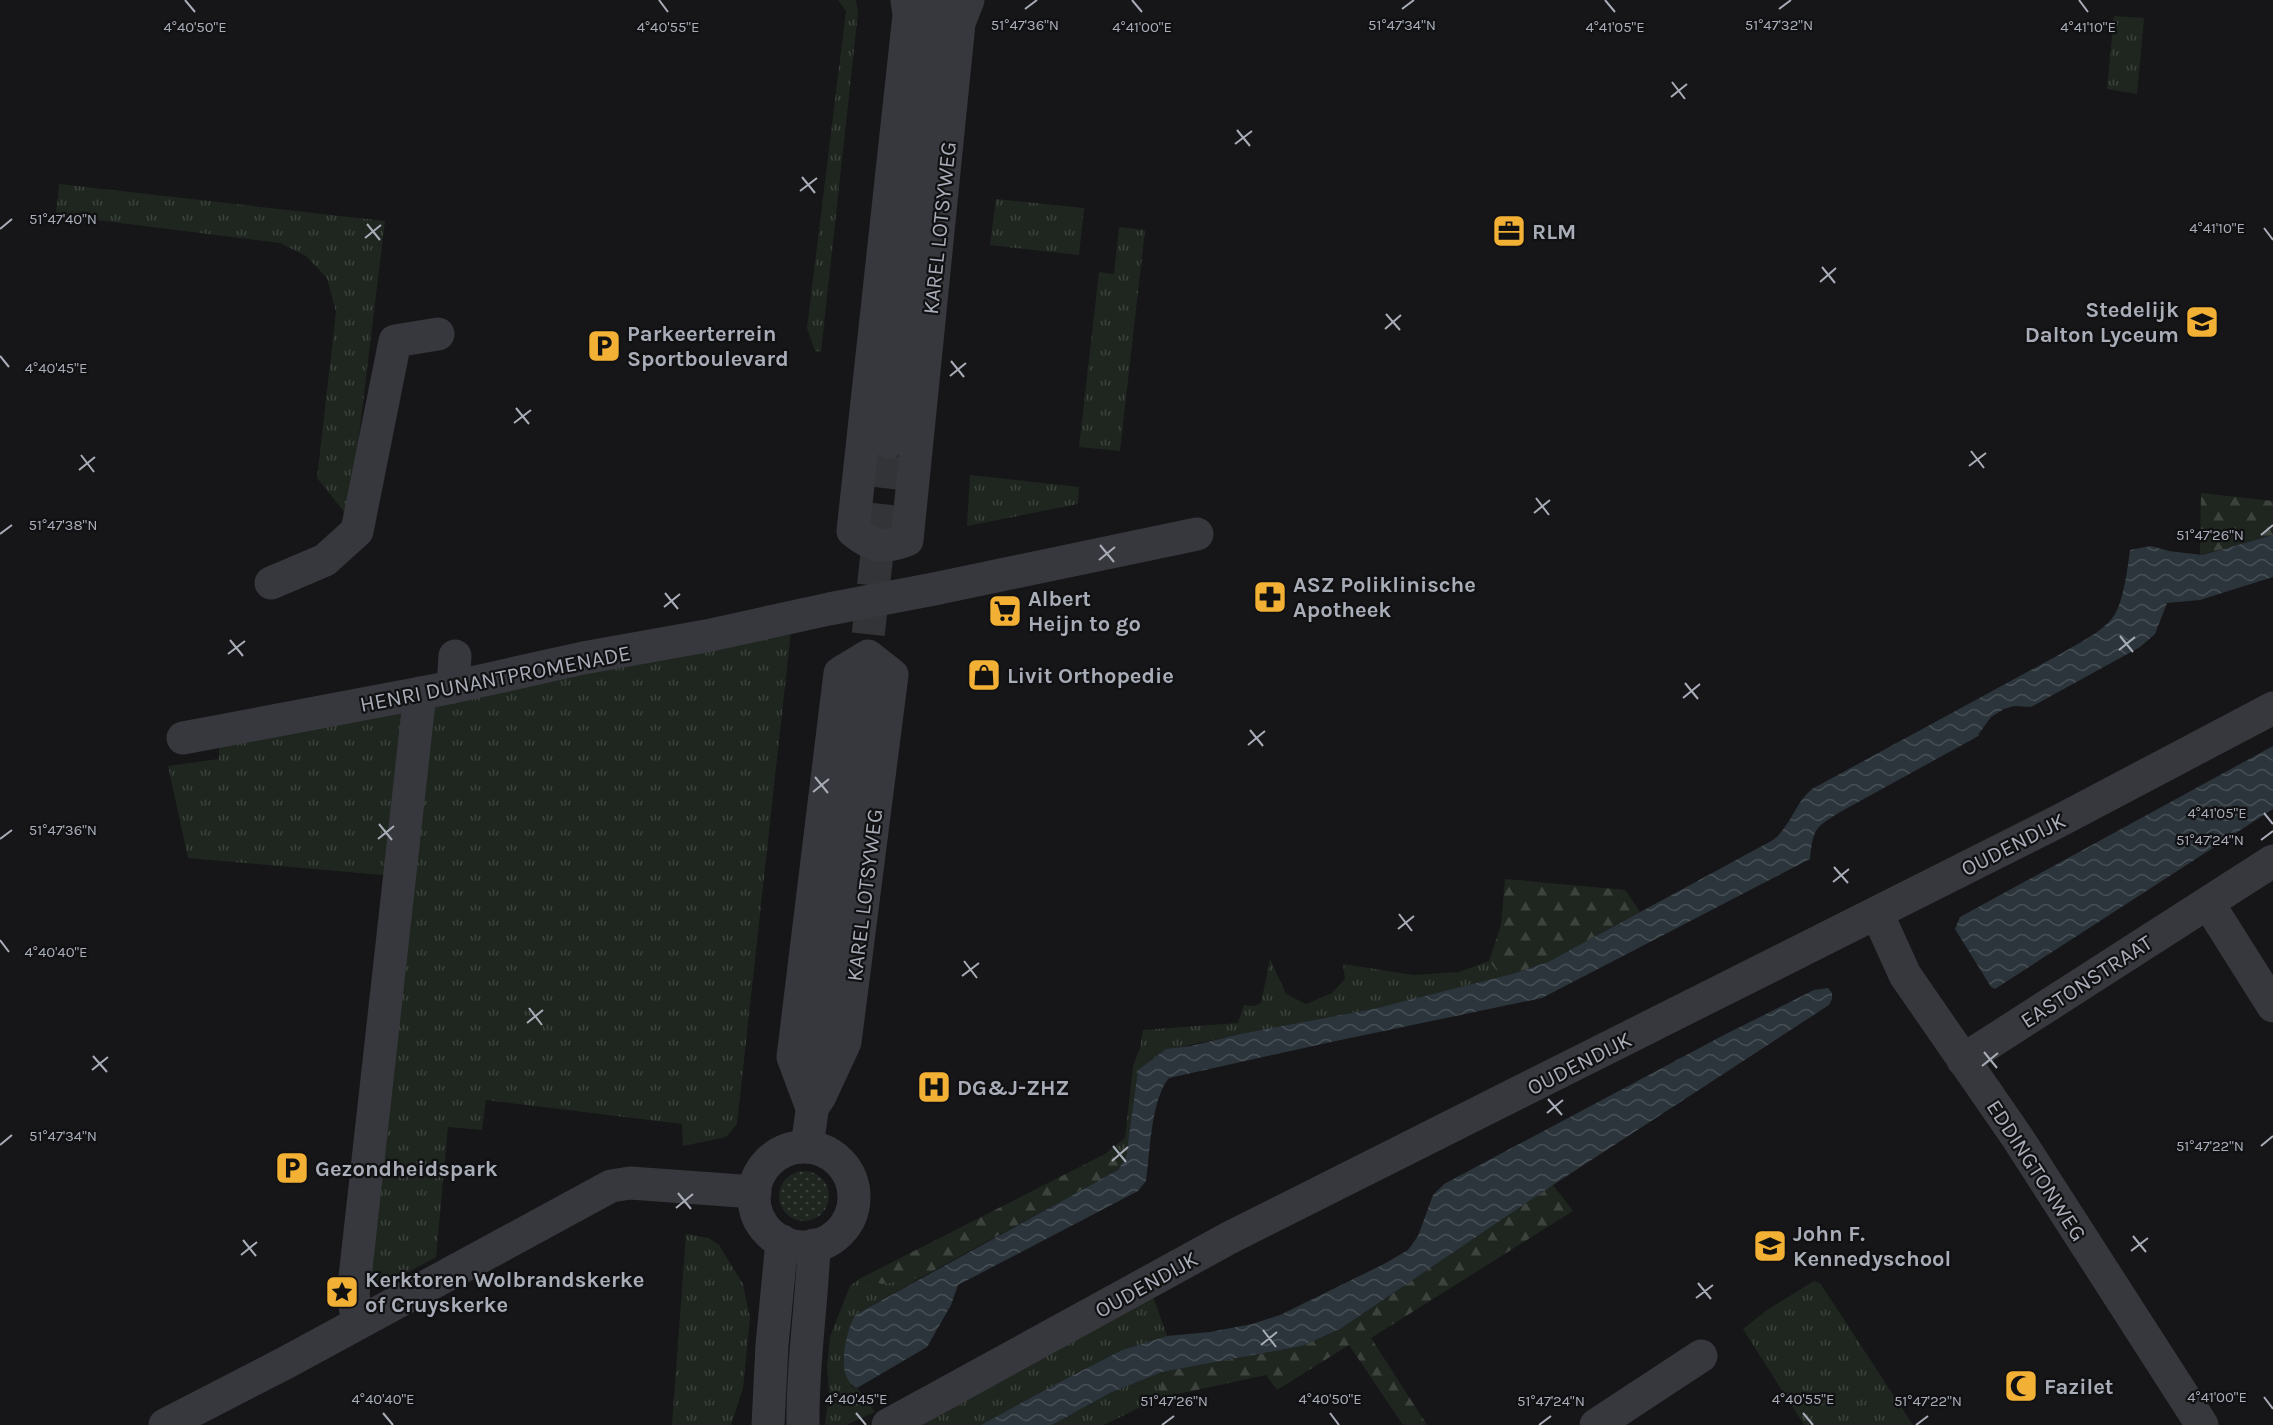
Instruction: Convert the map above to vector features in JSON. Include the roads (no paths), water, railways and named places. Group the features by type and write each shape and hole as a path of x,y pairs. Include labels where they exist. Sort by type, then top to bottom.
{"street":[{"name":"KAREL LOTSYWEG","path":"908,0 889,450 907,540 879,546 865,541 853,531 889,450 959,23 968,0"},
{"name":"KAREL LOTSYWEG","path":"889,450 936,0"},
{"path":"271,584 325,560 357,531 395,341 438,334"},
{"name":"HENRI DUNANTPROMENADE","path":"183,738 420,693 454,672 517,658 707,625 806,614 1197,534"},
{"name":"KAREL LOTSYWEG","path":"807,1147 840,909 865,677"},
{"path":"358,1323 353,1295 420,693"},
{"name":"OUDENDIJK","path":"888,1425 1229,1238 2058,822 2273,708"},
{"name":"EASTONSTRAAT","path":"1963,1060 2273,861"},
{"path":"2208,903 2273,1006"},
{"name":"EDDINGTONWEG","path":"1877,913 1905,975 2017,1137 2202,1425"},
{"path":"807,1147 828,1153 837,1160 845,1168 854,1189 851,1213 846,1224 837,1234 798,1243 764,1226 755,1204 755,1192 761,1171 768,1163 786,1150 807,1147"},
{"path":"165,1425 611,1186 630,1183 755,1192"},
{"path":"768,1425 772,1345 798,1243"},
{"path":"798,1243 813,1281 802,1385 802,1425"},
{"path":"1596,1425 1701,1356"}],"water":[{"path":"2273,535 2273,577 2200,600 2167,603 2155,634 2140,647 1826,821 1817,829 1810,859 1542,998 1169,1078 1158,1099 1155,1112 1146,1181 1138,1191 958,1285 951,1305 927,1347 857,1388 850,1383 846,1375 844,1354 848,1332 855,1315 1118,1170 1126,1157 1138,1070 1166,1049 1373,1009 1512,974 1548,962 1773,840 1812,789 2064,652 2096,632 2108,623 2120,604 2130,550 2151,546 2202,555"},
{"path":"2273,746 2273,809 1995,989 1991,987 1955,929 1960,917"},
{"path":"1828,988 1832,993 1829,1005 1553,1185 1340,1329 1302,1346 1162,1372 1110,1393 1052,1425 981,1425 1122,1350 1167,1336 1210,1332 1252,1324 1280,1315 1384,1264 1408,1250 1418,1236 1433,1195 1444,1184 1722,1036 1814,990"}],"tunnel":[{"path":"863,683 889,442"}],"place":[{"name":"RLM","path":"1509,231"},
{"name":"Stedelijk Dalton Lyceum","path":"2202,322"},
{"name":"Parkeerterrein Sportboulevard","path":"604,346"},
{"name":"ASZ Poliklinische Apotheek","path":"1270,597"},
{"name":"Albert Heijn to go","path":"1005,611"},
{"name":"Livit Orthopedie","path":"984,675"},
{"name":"DG&J-ZHZ","path":"934,1087"},
{"name":"Gezondheidspark","path":"292,1168"},
{"name":"John F. Kennedyschool","path":"1770,1246"},
{"name":"Kerktoren Wolbrandskerke of Cruyskerke","path":"342,1292"},
{"name":"Fazilet","path":"2021,1386"}]}
